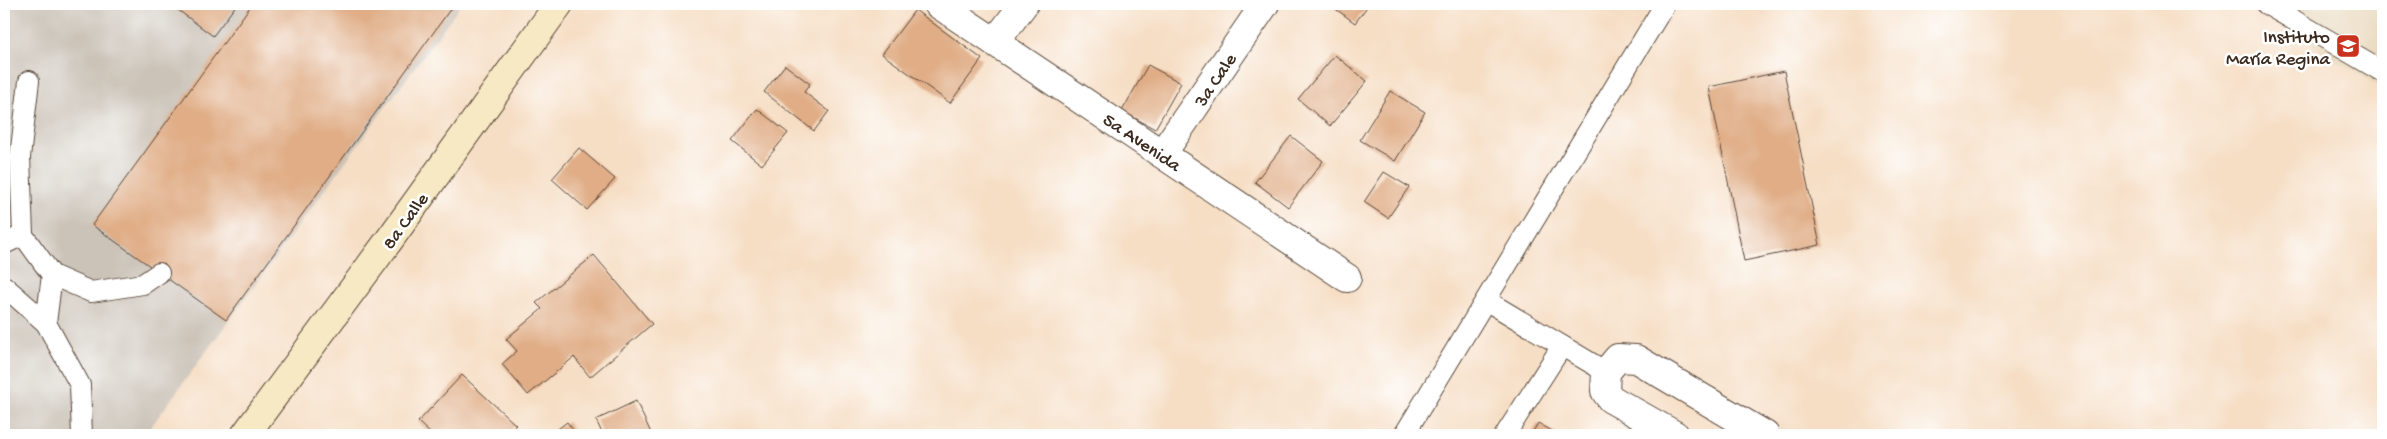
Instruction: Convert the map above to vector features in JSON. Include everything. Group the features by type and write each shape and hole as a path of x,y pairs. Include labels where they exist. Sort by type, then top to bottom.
{"street":[{"name":"8a Calle","path":"245,435 390,240 559,4"},
{"name":"5a Avenida","path":"938,4 1347,278"},
{"path":"995,42 1024,4"},
{"name":"3a Cale","path":"1162,154 1265,4"},
{"path":"1675,435 1611,399 1605,391 1606,372 1618,358 1636,359 1765,435"}],"lane":[{"path":"1404,435 1665,4"},
{"path":"2266,4 2383,72"},
{"path":"29,81 20,156 23,234 52,275 91,292 144,284 159,272"},
{"path":"4,244 23,234"},
{"path":"46,323 52,275"},
{"path":"4,286 46,323 80,385 82,435"},
{"path":"1487,300 1606,372"},
{"path":"1505,435 1562,346"}],"shaded area":[{"path":"4,4 461,4 145,435 4,435"},
{"name":"Instituto María Regina","path":"2244,4 2383,4 2383,89"}],"building":[{"path":"170,4 237,4 213,36"},
{"path":"252,4 454,4 226,320 92,225"},
{"path":"1329,4 1369,4 1355,23"},
{"path":"915,10 982,59 950,103 882,54"},
{"path":"1335,55 1367,81 1330,126 1298,99"},
{"path":"785,65 810,84 804,92 829,111 814,131 764,92"},
{"path":"1148,65 1181,83 1155,129 1122,111"},
{"path":"1784,71 1820,245 1744,261 1709,87"},
{"path":"1390,91 1425,112 1395,161 1360,140"},
{"path":"757,109 788,133 762,165 732,141"},
{"path":"1291,136 1323,161 1288,207 1255,182"},
{"path":"579,148 615,179 587,210 552,179"},
{"path":"1384,172 1409,187 1388,218 1364,202"},
{"path":"594,255 652,324 590,377 574,357 528,395 502,364 517,351 506,339 542,309 536,303"},
{"path":"462,375 516,425 506,435 432,435 418,422"},
{"path":"636,401 652,435 603,435 596,420"},
{"path":"567,422 577,435 550,435"},
{"path":"1538,423 1559,435 1531,435"}],"place":[{"name":"Instituto María Regina","path":"2348,46"}]}
